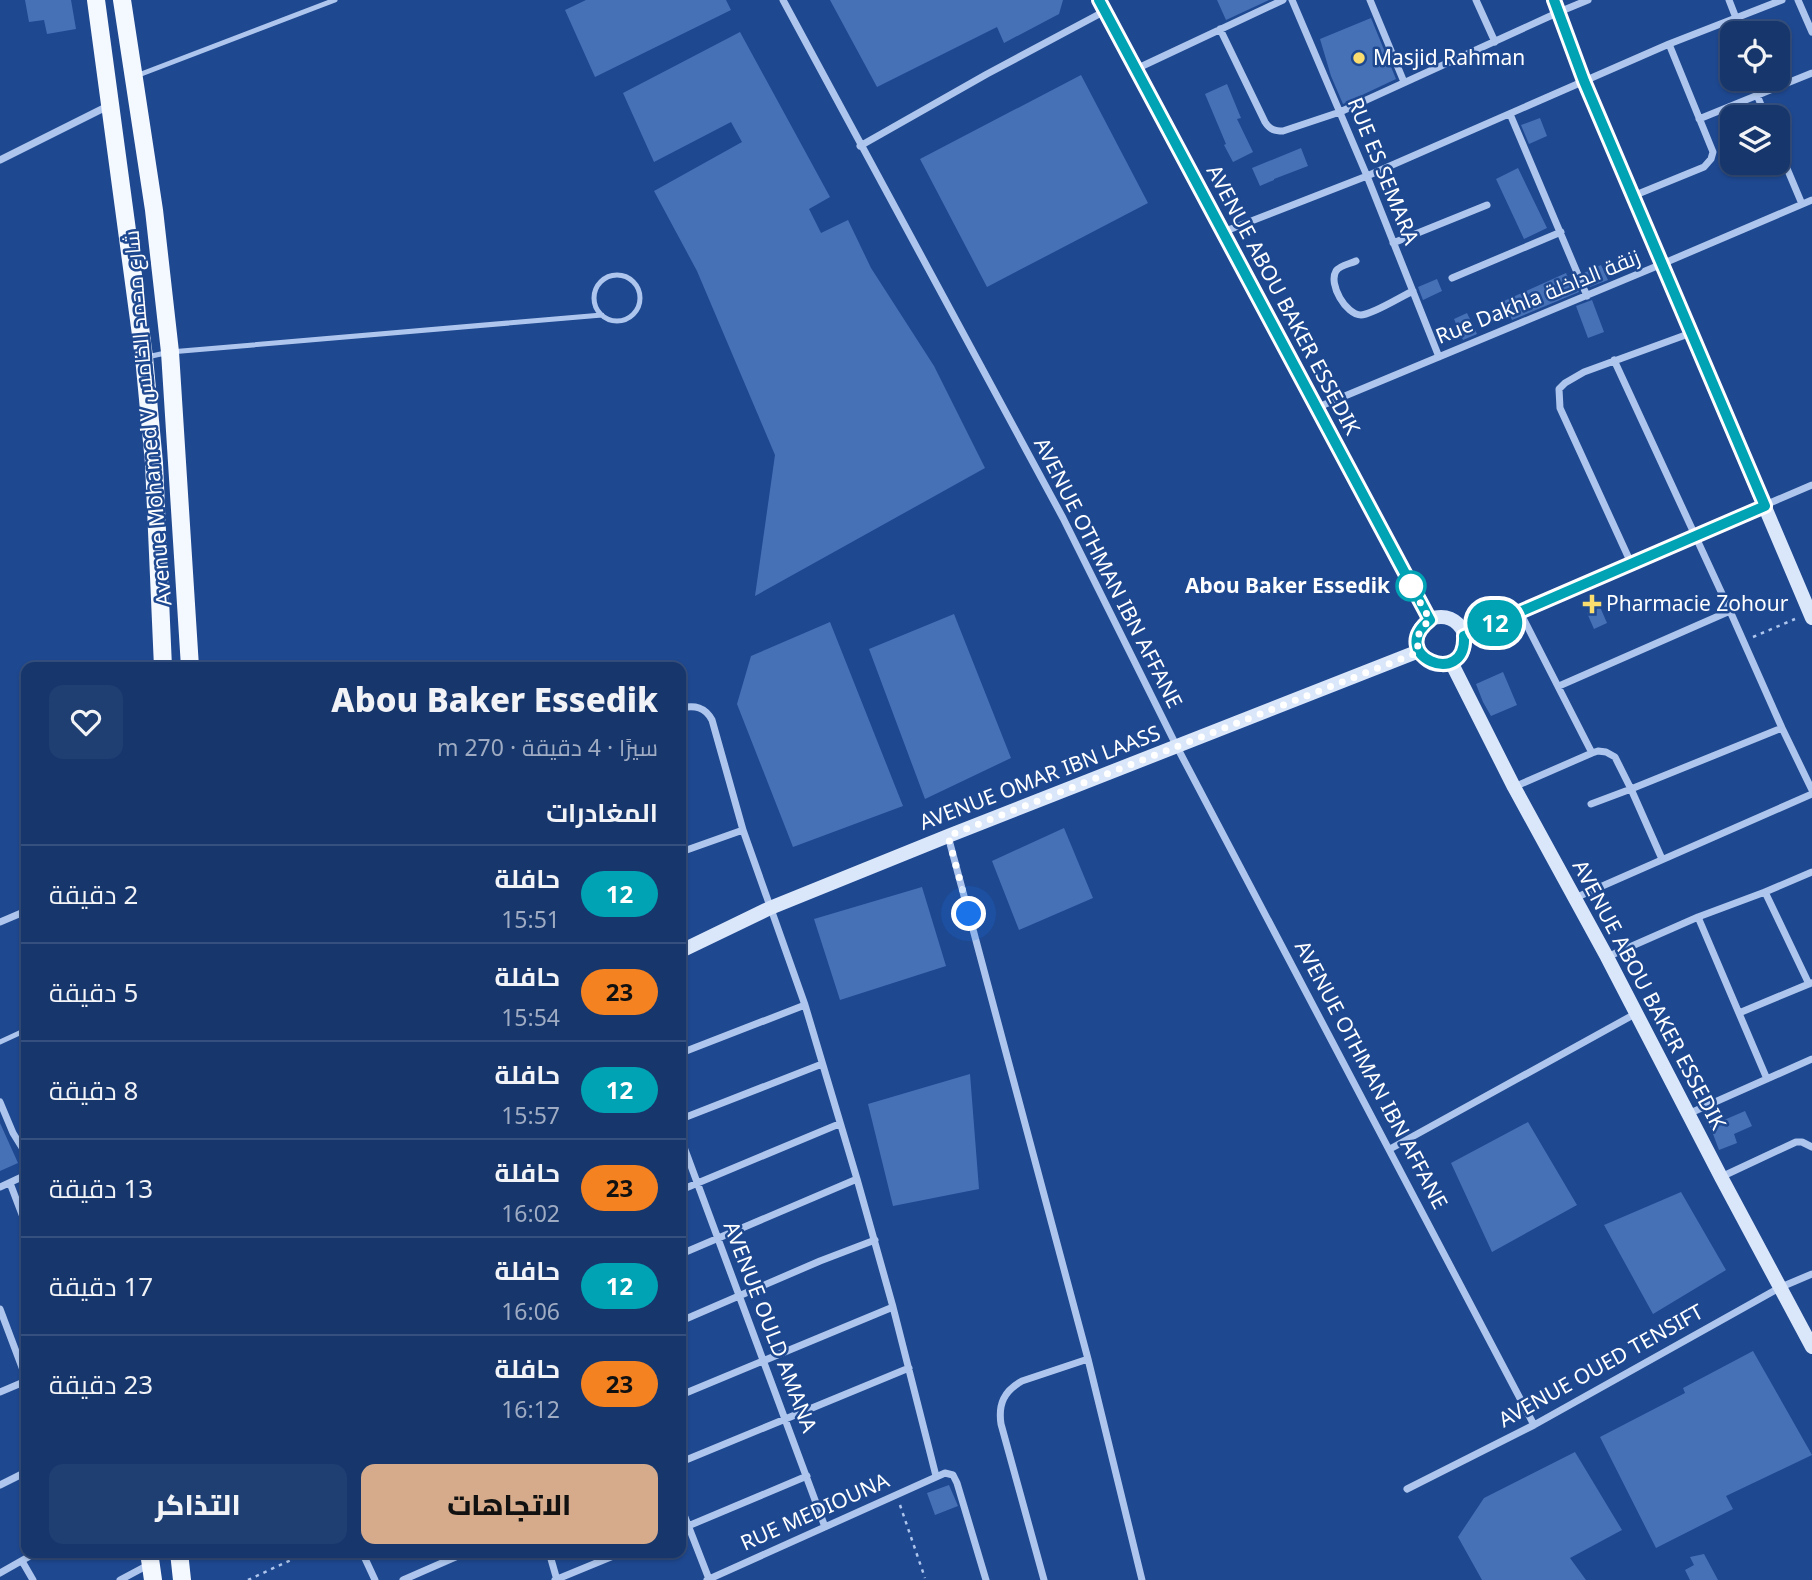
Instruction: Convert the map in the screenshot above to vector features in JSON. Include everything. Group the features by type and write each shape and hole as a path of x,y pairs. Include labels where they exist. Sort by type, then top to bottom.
{"main road":[{"name":"Avenue Mohamed V شارع محمد الخامس","path":"96,0 144,357 154,463 163,662"},
{"name":"Avenue Mohamed V شارع محمد الخامس","path":"122,0 154,210 170,352 190,662"},
{"path":"180,1558 182,1580"}],"street":[{"name":"AVENUE OTHMAN IBN AFFANE","path":"783,0 1063,518 1177,747 1534,1425"},
{"path":"1136,69 1283,0"},
{"name":"RUE ES SEMARA","path":"1292,0 1367,176 1439,357"},
{"path":"1370,0 1404,82"},
{"path":"1476,0 1494,42"},
{"path":"1220,29 1269,128 1283,131 1340,112 1494,42 1557,6 1588,0"},
{"path":"1729,0 1736,18"},
{"path":"1222,232 1367,176 1669,44 1782,0"},
{"path":"1798,0 1812,32"},
{"path":"860,146 1102,6"},
{"name":"AVENUE ABOU BAKER ESSEDIK","path":"1102,6 1430,620"},
{"path":"1557,6 1584,81 1811,615"},
{"path":"1633,196 1704,167 1713,157 1669,44"},
{"path":"1699,119 1812,73"},
{"path":"1756,96 1760,105"},
{"path":"0,160 110,104"},
{"path":"1510,114 1587,296"},
{"path":"1790,175 1802,204"},
{"name":"Rue Dakhla زنقة الداخلة","path":"1316,408 1812,200"},
{"path":"1394,243 1487,205"},
{"path":"1452,278 1561,232"},
{"path":"1356,261 1341,267 1334,275 1341,301 1352,312 1364,315 1413,291"},
{"path":"1631,563 1560,408 1559,389 1584,372 1691,333"},
{"path":"1575,898 1812,792 1614,360"},
{"path":"1464,636 1812,485"},
{"path":"1559,686 1730,611"},
{"path":"1520,612 1592,753"},
{"path":"1451,619 1464,636 1462,652 1451,662 1437,664 1423,658 1419,652 1419,630 1430,620 1451,619"},
{"name":"AVENUE OMAR IBN LAASS","path":"686,949 770,908 1419,652"},
{"name":"AVENUE ABOU BAKER ESSEDIK","path":"1451,662 1514,787 1812,1347"},
{"path":"686,707 695,706 703,709 712,720 743,830 805,1005 857,1179 936,1476 945,1473 953,1475 957,1483 986,1580"},
{"path":"1591,804 1782,728"},
{"path":"1514,787 1592,753 1606,752 1615,757 1632,789 1662,859"},
{"path":"686,850 743,830"},
{"path":"948,836 1088,1359 1142,1580"},
{"path":"1606,957 1812,872"},
{"path":"1739,1013 1810,984 1765,892"},
{"path":"0,922 21,913"},
{"path":"1698,917 1767,1079"},
{"path":"686,1052 805,1005"},
{"path":"1390,1149 1635,1014"},
{"path":"1688,1114 1812,1059"},
{"path":"686,1117 822,1064"},
{"path":"0,1104 21,1146"},
{"path":"686,1188 839,1124"},
{"path":"1721,1177 1796,1142 1812,1147"},
{"name":"AVENUE OULD AMANA","path":"686,1153 825,1527"},
{"path":"0,1187 21,1178"},
{"path":"686,1252 857,1179"},
{"path":"10,1183 21,1212"},
{"path":"686,1319 875,1240"},
{"name":"AVENUE OUED TENSIFT","path":"1407,1489 1534,1425 1779,1288 1812,1274"},
{"path":"686,1393 893,1307"},
{"path":"0,1309 21,1366"},
{"path":"1044,1580 1001,1424 1000,1407 1007,1392 1022,1381 1088,1359"},
{"path":"686,1460 909,1368"},
{"path":"0,1392 21,1382"},
{"path":"0,1485 21,1474"},
{"path":"686,1528 807,1476"},
{"name":"RUE MEDIOUNA","path":"708,1580 936,1476"},
{"path":"686,1530 708,1580"},
{"path":"0,1573 27,1558"},
{"path":"365,1558 374,1580"},
{"path":"402,1580 453,1558"},
{"path":"550,1558 556,1580 609,1558"},
{"path":"22,1561 33,1580"},
{"path":"120,1580 151,1565"},
{"path":"726,1571 729,1580"}],"lane":[{"path":"133,77 335,0"},
{"path":"144,357 170,352 602,315 613,320 625,320 635,313 640,302 639,290 633,280 622,275 610,275 600,282 595,293 595,305 602,315"},
{"path":"0,1042 21,1032"}],"path":[{"path":"1744,642 1811,615"},
{"path":"897,1495 925,1578"},
{"path":"248,1580 295,1558"}],"building":[{"path":"25,0 71,0 76,29 47,34 44,20 29,22"},
{"path":"586,0 726,0 731,10 595,77 565,10"},
{"path":"830,0 1063,0 1059,14 1004,43 997,27 877,87"},
{"path":"1217,0 1269,0 1226,20"},
{"name":"Masjid Rahman","path":"1371,18 1396,79 1343,104 1320,39"},
{"path":"740,32 830,197 809,209 821,233 848,220 871,268 934,366 985,468 755,596 775,455 697,271 654,191 742,142 731,122 654,162 623,93"},
{"path":"1081,75 1148,203 987,287 920,159"},
{"path":"1227,84 1241,118 1237,119 1253,152 1233,162 1205,94"},
{"path":"1540,118 1547,136 1529,144 1521,125"},
{"path":"1301,148 1308,166 1260,186 1252,168"},
{"path":"1518,168 1547,228 1524,239 1496,179"},
{"path":"1601,265 1608,280 1590,287 1584,273"},
{"path":"1566,273 1569,280 1573,278 1579,292 1512,320 1504,301"},
{"path":"1437,279 1442,291 1423,300 1418,287"},
{"path":"1592,300 1604,332 1588,338 1576,306"},
{"path":"1467,313 1477,334 1463,340 1454,319"},
{"path":"1600,607 1607,623 1594,629 1587,613"},
{"path":"954,614 1011,758 925,799 869,649"},
{"path":"830,622 903,806 793,847 737,704 751,656"},
{"path":"1503,672 1517,705 1491,716 1476,684"},
{"path":"1064,828 1093,898 1019,930 992,861"},
{"path":"922,887 946,966 840,1000 814,919"},
{"path":"970,1074 979,1189 893,1206 868,1104"},
{"path":"1745,1111 1752,1126 1734,1134 1737,1143 1719,1150 1710,1126"},
{"path":"1528,1122 1577,1205 1492,1252 1451,1163"},
{"path":"0,1123 18,1163 0,1171"},
{"path":"1681,1192 1726,1270 1653,1314 1604,1225"},
{"path":"1753,1351 1812,1455 1726,1496 1733,1509 1656,1548 1600,1437 1685,1393 1683,1388"},
{"path":"1575,1452 1622,1530 1570,1558 1586,1580 1482,1580 1458,1537 1484,1498"},
{"path":"949,1485 958,1506 935,1515 927,1493"},
{"path":"1704,1554 1718,1580 1690,1580 1685,1570 1694,1565 1690,1557"}],"bus line":[{"name":"12","path":"1099,0 1430,620 1419,630 1419,652 1429,662 1444,664 1457,658 1462,652 1464,636 1765,506 1584,81 1554,0"}],"place":[{"name":"Masjid Rahman","path":"1359,58"},
{"name":"Abou Baker Essedik","path":"1411,586"},
{"name":"Pharmacie Zohour","path":"1592,604"}],"route":[{"path":"969,914 948,836 1419,652 1419,630 1430,620 1411,586"}]}
